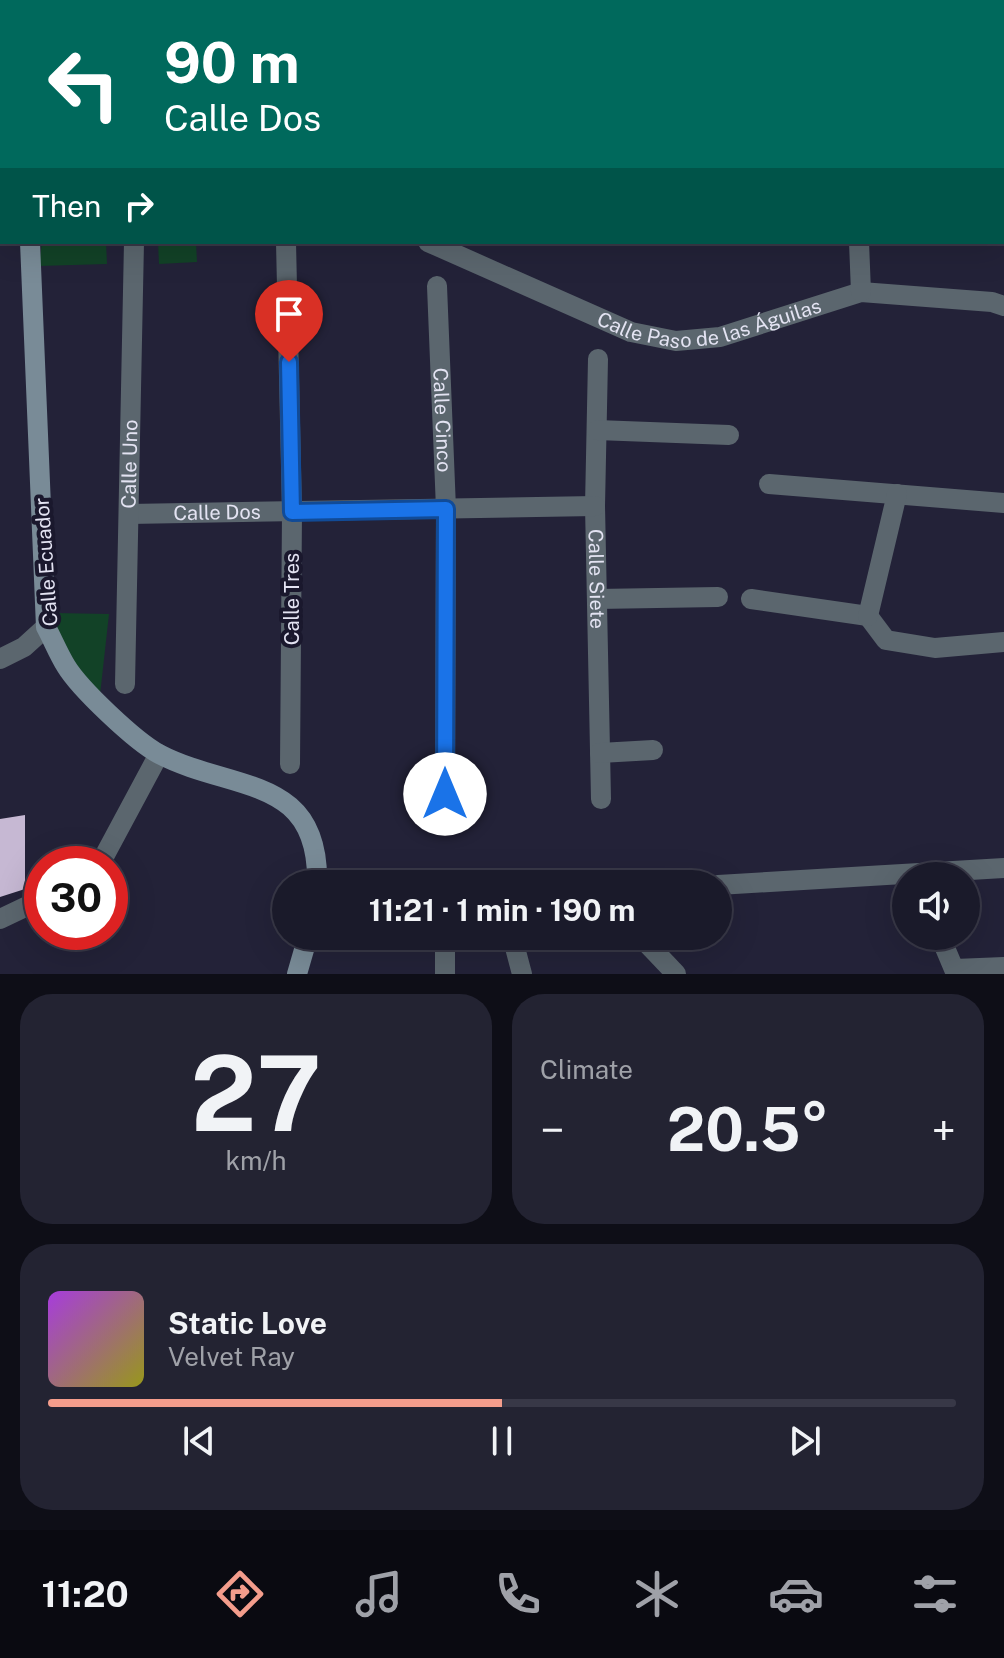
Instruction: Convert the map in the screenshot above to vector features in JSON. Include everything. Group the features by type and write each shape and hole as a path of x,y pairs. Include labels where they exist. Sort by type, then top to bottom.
{"street":[{"name":"Calle Ecuador","path":"30,244 46,627 67,668 123,728 159,754 284,799 306,822 318,860 318,870"},
{"name":"Calle Uno","path":"125,684 134,244"},
{"name":"Calle Tres","path":"286,244 292,512 290,764"},
{"name":"Calle Paso de las Águilas","path":"433,244 631,332 676,341 720,337 861,292 992,302 1004,306"},
{"path":"859,244 861,292"},
{"name":"Calle Cinco","path":"437,286 446,509 445,794"},
{"name":"Calle Siete","path":"598,359 595,506 601,799"},
{"path":"597,430 729,435"},
{"path":"769,484 1004,503"},
{"path":"868,616 897,494"},
{"name":"Calle Dos","path":"129,514 595,506"},
{"path":"597,599 718,597"},
{"path":"751,599 868,616 886,640 935,648 1004,642"},
{"path":"0,659 24,647 46,627"},
{"path":"600,753 653,750"},
{"path":"110,846 159,754"},
{"path":"980,870 1004,868"},
{"path":"732,884 892,876"},
{"path":"0,919 24,908"},
{"path":"297,974 304,950"},
{"path":"438,950 445,974"},
{"path":"521,950 522,974"},
{"path":"653,950 676,974"},
{"path":"946,950 956,971 1004,967"}],"green space":[{"path":"42,244 106,244 107,264 39,266"},
{"path":"158,244 196,244 197,262 159,264"},
{"path":"53,613 109,614 100,695 61,648 56,637"}],"building":[{"path":"25,815 24,889 0,897 0,819"}],"route":[{"path":"289,362 292,512 446,509 445,794"}]}
